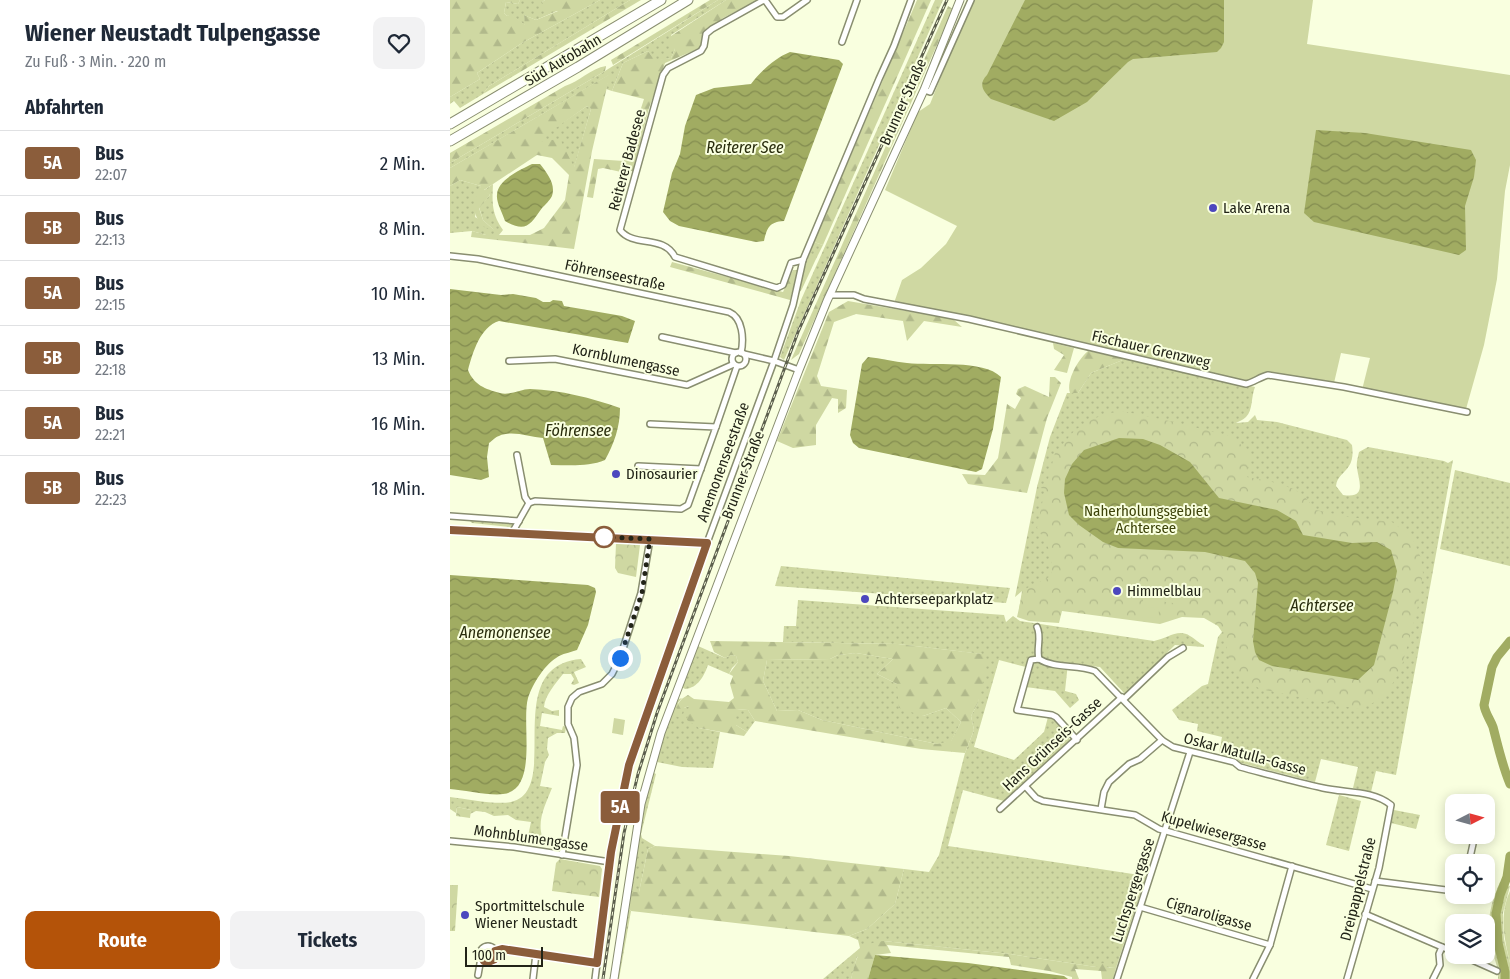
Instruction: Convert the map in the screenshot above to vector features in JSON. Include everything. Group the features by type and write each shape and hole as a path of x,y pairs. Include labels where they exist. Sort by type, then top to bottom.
{"highway":[{"name":"Süd Autobahn","path":"450,124 661,0"},
{"name":"Süd Autobahn","path":"450,141 578,67 688,0"}],"main road":[{"name":"Brunner Straße","path":"614,979 634,842 649,770 667,717 798,370 830,295 924,90 960,0"}],"street":[{"path":"765,0 778,17 783,17 807,0"},
{"name":"Reiterer Badesee","path":"765,0 712,29 706,34 701,51 668,68 663,75 620,230 625,236 665,245 675,257 777,288 782,285 791,263 803,260"},
{"path":"842,42 857,0"},
{"name":"Reiterer Badesee","path":"774,360 792,305 803,260 878,79 894,46 911,0"},
{"path":"924,90 930,92 971,0"},
{"name":"Föhrenseestraße","path":"450,256 478,259 729,312 738,318 740,323 741,353"},
{"name":"Fischauer Grenzweg","path":"830,295 854,295 864,299 969,319 1246,384 1268,376 1344,387 1467,412"},
{"path":"662,336 774,360 798,370"},
{"path":"741,353 746,358 745,364"},
{"path":"512,533 529,503 534,501 681,509 688,505 716,428 735,365 733,357 741,353"},
{"path":"735,365 742,366 760,358"},
{"name":"Kornblumengasse","path":"509,361 555,359 687,386 735,365"},
{"name":"Anemonenseestraße","path":"595,979 610,862 629,765 774,360"},
{"path":"650,424 716,428"},
{"path":"517,455 525,497 529,503"},
{"path":"638,466 701,469"},
{"path":"450,516 518,521"},
{"path":"450,530 707,543"},
{"path":"562,855 577,765 574,738 568,724 568,707 572,698 579,692 602,684 612,674 620,658 642,593 650,539"},
{"path":"1037,627 1040,633 1037,651 1039,659"},
{"name":"Hans Grünseis-Gasse","path":"1000,809 1168,657 1183,648"},
{"name":"Oskar Matulla-Gasse","path":"1077,740 1052,715 1016,710 1031,660 1039,659 1046,663 1086,668 1095,671 1162,740 1173,747 1234,762 1240,767 1325,788 1384,799 1391,805"},
{"path":"1102,809 1104,792 1108,782 1162,740"},
{"name":"Luchspergergasse","path":"1117,979 1190,752"},
{"name":"Kupelwiesergasse","path":"1026,787 1036,798 1043,801 1135,815 1152,826 1372,890"},
{"name":"Dreipappelstraße","path":"1347,979 1375,881 1391,805"},
{"name":"Mohnblumengasse","path":"450,841 514,847 610,862"},
{"path":"1471,854 1473,844"},
{"path":"1253,979 1270,945 1292,866"},
{"path":"1375,881 1445,890"},
{"name":"Cignaroligasse","path":"1140,907 1270,945"},
{"path":"1365,914 1445,948"},
{"path":"478,975 480,954 485,947 493,948 495,951"},
{"path":"1434,979 1440,965 1439,954 1442,947"},
{"path":"495,951 502,949 597,963"},
{"path":"481,958 484,961 492,961 495,959 495,951"},
{"path":"533,979 536,954"},
{"path":"1481,964 1497,971"}],"green space":[{"path":"450,0 520,0 518,4 506,2 504,13 507,16 511,14 525,25 524,15 536,20 558,11 546,10 542,2 545,0 600,0 522,43 477,73 480,79 450,97"},
{"path":"520,0 545,0 542,2 559,10 536,20 524,15 526,26 511,15 507,16 504,13 506,2 518,4"},
{"path":"600,0 630,0 489,86 483,94 460,108 454,101 450,104 450,97 480,79 477,73 522,43"},
{"path":"630,0 641,0 483,94 489,86"},
{"path":"710,0 718,0 613,65 611,60"},
{"path":"718,0 726,0 671,35 675,49 671,58 655,61 648,51 623,63 612,91 606,89 609,75 450,168 450,163 605,71"},
{"path":"726,0 758,0 723,18 706,31 703,45 700,48 665,63 649,108 633,171 621,172 603,168 598,169 593,198 587,197 594,159 624,161 644,99 612,91 623,63 648,51 655,60 671,58 675,49 669,44 671,36"},
{"path":"917,0 931,0 823,245 814,242"},
{"path":"935,0 943,0 784,360 780,357 801,300"},
{"name":"Lake Arena","path":"974,0 1313,0 1307,44 1510,75 1510,165 1505,191 1497,279 1484,345 1466,409 1362,390 1370,358 1341,353 1334,383 1262,373 1257,378 1247,382 1072,340 894,303 902,280 921,268 946,244 957,226 885,190 918,112 930,104"},
{"path":"948,6 953,9 799,354 791,360"},
{"path":"606,66 605,71 450,163 450,153 595,69"},
{"path":"610,74 592,151 574,249 471,237 472,231 486,235 530,235 544,228 565,200 569,175 552,158 537,155 484,190 490,195 479,208 483,220 495,231 481,226 474,210 476,197 481,186 460,180 450,186 450,168","holes":["587,106 591,109 574,167 560,139 536,142"]},
{"path":"587,106 591,109 574,168 534,142"},
{"path":"460,180 481,186 475,217 494,230 483,220 479,207 490,195 483,191 493,184 494,208 503,230 499,235 486,235 472,231 450,233 450,186"},
{"path":"814,242 823,245 815,261 807,261"},
{"path":"809,259 815,261 802,289 795,298 807,261"},
{"path":"672,262 783,292 793,270 798,270 790,300 670,267"},
{"path":"848,301 953,319 962,327 924,321 907,341 903,321 856,314 834,322 817,376 821,386 847,390 846,408 838,413 838,399 832,398 816,425 816,445 793,448 777,441 829,312"},
{"path":"1053,343 1074,348 1067,373 1054,370 1064,355 1054,349"},
{"path":"1088,351 1125,359 1091,373 1078,393 1070,393 1071,376 1080,360"},
{"path":"1125,359 1255,387 1248,414 1244,419 1236,423 1248,422 1255,415 1257,420 1277,422 1347,440 1352,445 1352,459 1336,486 1343,495 1351,496 1359,492 1360,484 1357,466 1359,452 1368,447 1448,463 1453,460 1396,775 1376,771 1371,792 1353,788 1358,767 1321,759 1315,782 1241,763 1237,759 1219,753 1222,737 1197,731 1198,724 1179,720 1172,710 1202,686 1208,684 1218,637 1222,632 1369,699 1083,552 1019,609 1022,591 1015,597 1037,487 1050,437 1067,393 1078,393 1091,373"},
{"path":"1050,377 1055,377 1061,383 1047,418 1027,493 968,484 962,474 985,475 998,458 1007,404 1015,409 1021,398 1016,394 1018,389 1025,386 1049,397"},
{"name":"Naherholungsgebiet Achtersee","path":"1122,411 1229,436 1251,452 1247,477 1269,481 1294,489 1305,497 1316,510 1348,517 1392,522 1408,534 1421,558 1423,573 1417,611 1401,669 1390,688 1382,696 1375,702 1358,709 1260,689 1235,672 1228,657 1225,633 1218,626 1204,618 1182,617 1160,624 1062,611 1059,623 1029,621 1017,617 1023,590 1051,576 1049,550 1037,528 1045,489 1037,487 1038,484 1046,487 1055,453 1075,430 1105,414"},
{"path":"1455,470 1510,483 1510,566 1440,549"},
{"path":"469,520 512,522 513,525 511,527 472,523"},
{"path":"616,543 640,545 636,577 618,573 615,568"},
{"path":"781,566 1010,588 1006,603 775,586"},
{"path":"1167,583 1183,585 1182,593 1166,592"},
{"path":"1166,594 1182,595 1181,604 1165,602"},
{"path":"1143,598 1159,600 1159,608 1143,607"},
{"path":"798,600 1004,615 1006,622 1013,616 1020,621 1154,641 1181,633 1190,636 1204,645 1204,647 1175,645 1125,694 1100,667 1068,663 1065,691 1076,694 1079,700 1070,708 1055,691 1026,687 1030,668 999,660 974,747 1014,760 1044,732 1048,717 1059,723 1067,733 1070,741 1004,801 963,790 948,846 1146,876 1116,968 1096,967 1010,954 884,941 857,957 851,979 823,979 860,948 858,940 849,936 867,929 895,904 904,869 929,872 939,855 965,753 974,730 971,716 978,703 982,654 898,644 783,642 784,626 796,626"},
{"path":"1142,608 1159,610 1158,618 1142,617"},
{"path":"710,641 898,644 983,654 987,663 978,703 971,716 974,730 965,753 921,749 755,721 748,710 736,709 736,725 747,732 744,736 699,728 687,720 689,706 684,708 680,718 676,716 682,699 688,695 694,699 729,702 734,698 730,684 733,676 729,674 738,662 736,656 731,655 725,658 714,652","holes":["856,653 893,659 877,674 897,684 899,708 923,716 946,708 961,722 951,741 937,744 822,720 798,710 777,711 763,681 767,660 830,659 838,655"]},
{"path":"698,646 725,658 731,655 736,656 738,662 729,674 708,665 697,684 685,689 682,687 682,683"},
{"path":"856,653 893,659 877,674 897,684 923,716 946,708 961,722 951,742 937,744 822,720 798,710 777,711 763,681 767,660 830,659 838,655"},
{"path":"581,659 586,667 574,672 579,683 571,684 574,679 571,674 563,674 546,698 544,707 552,711 559,710 559,716 542,713 540,726 562,730 563,726 566,727 565,733 557,733 548,738 547,749 549,755 545,762 540,786 552,788 543,812 541,830 542,836 556,839 555,845 527,841 531,822 516,820 508,815 494,816 476,811 470,814 471,810 457,807 456,813 450,809 450,797 505,803 511,802 526,793 533,776 536,704 542,683 556,667"},
{"path":"682,698 678,703 684,708 689,706 699,728 720,732 713,768 682,767 657,762 658,750 676,700"},
{"path":"736,709 748,710 755,721 747,732 736,725"},
{"path":"614,718 625,720 623,735 612,733"},
{"path":"654,773 656,774 641,834 642,838 655,846 648,849 639,892 633,892 619,979 617,979 642,810 648,786"},
{"path":"1339,795 1361,801 1349,851 1326,845"},
{"path":"457,807 471,810 470,818 456,816"},
{"path":"1394,810 1420,815 1416,829 1391,823"},
{"path":"655,846 789,856 904,869 895,904 867,929 849,936 631,911 629,909 632,892 639,892 648,849"},
{"path":"560,859 600,866 602,869 599,897 552,891 556,863"},
{"path":"1500,882 1510,886 1503,913 1503,925 1504,939 1510,963 1510,979 1498,979 1495,960 1495,914 1490,914 1492,904 1495,904 1495,894"},
{"path":"450,885 458,885 455,931 450,931"},
{"path":"1510,891 1510,963 1504,936 1504,918"},
{"path":"884,941 1010,954 1096,967 1103,963 1108,968 1116,968 1113,979 1102,979 1101,971 1075,969 1079,979 1072,979 1072,977 1049,971 1011,965 1009,957 887,945 891,953 875,955 868,979 851,979 860,952 875,942"}],"water":[{"path":"1025,0 1224,0 1224,42 1217,52 1133,59 1087,102 1054,121 991,99 982,84"},
{"name":"Reiterer See","path":"790,52 839,60 843,64 784,221 772,224 764,241 756,242 679,226 670,221 663,212 672,173 680,154 685,126 696,95 714,88 751,84 769,65"},
{"path":"1316,130 1365,133 1471,150 1476,160 1474,177 1465,206 1466,250 1459,255 1314,222 1304,213"},
{"path":"532,164 540,164 548,175 553,187 552,196 531,223 523,227 512,225 505,221 498,201 498,190 510,176"},
{"name":"Föhrensee","path":"450,289 501,295 513,294 536,298 543,302 562,301 564,306 622,316 635,321 628,343 499,321 492,324 482,334 468,370 473,379 481,386 504,394 530,389 553,391 587,398 620,408 616,435 605,460 586,465 551,465 543,438 521,434 504,434 489,443 487,457 489,477 481,480 450,475"},
{"path":"868,357 917,364 970,365 993,371 1001,377 993,429 982,469 976,472 859,448 853,443 850,435 862,364"},
{"name":"Achtersee","path":"1119,438 1143,439 1160,445 1190,462 1219,498 1277,510 1296,521 1303,535 1352,543 1377,542 1391,550 1397,571 1374,665 1358,680 1272,666 1259,660 1253,641 1258,583 1255,573 1245,561 1205,552 1118,548 1103,542 1079,525 1069,515 1064,493 1065,479 1072,464 1084,450"},
{"name":"Anemonensee","path":"450,575 588,585 595,588 596,592 588,625 577,650 554,659 540,674 530,692 526,709 525,768 521,781 514,790 503,794 484,794 450,789"},
{"path":"875,955 968,963 1064,976 1068,979 868,979"}],"waterway":[{"path":"1510,641 1497,657 1492,667 1484,705 1493,727 1502,763 1510,784"},
{"path":"1505,979 1498,943 1496,914 1500,895 1507,877 1510,856"}],"railway":[{"path":"603,979 624,833 638,774 657,713 798,332 947,0"}],"bus line":[{"name":"5A","path":"450,530 707,543 629,765 611,852 597,963 502,949 495,951 495,959 488,962 481,958 480,954"}],"place":[{"name":"Lake Arena","path":"1213,208"},
{"name":"Dinosaurier","path":"616,474"},
{"name":"Himmelblau","path":"1117,591"},
{"name":"Achterseeparkplatz","path":"865,599"},
{"name":"Sportmittelschule Wiener Neustadt","path":"465,915"}],"route":[{"path":"604,537 650,539 642,593 620,658"}]}
